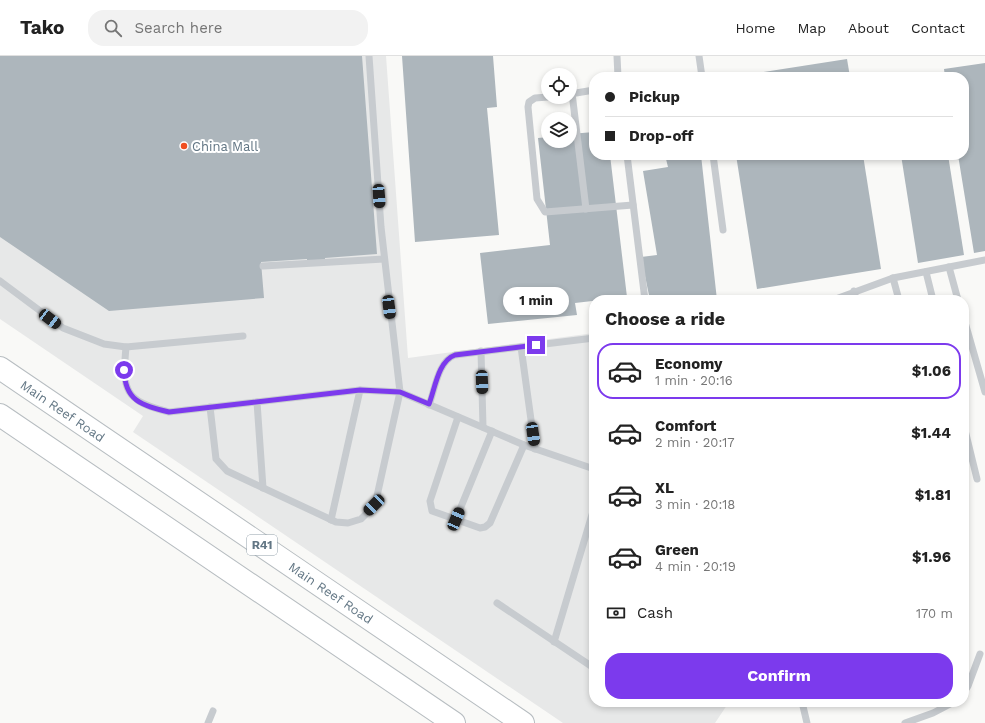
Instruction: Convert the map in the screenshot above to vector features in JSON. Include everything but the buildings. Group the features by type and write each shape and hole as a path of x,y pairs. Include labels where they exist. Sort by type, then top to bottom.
{"main road":[{"name":"Main Reef Road","path":"0,368 524,723"},
{"path":"0,415 454,723"}],"lane":[{"path":"210,407 216,459 227,471 336,522 348,523 360,519 374,505 400,392 384,258 369,56"},
{"path":"617,56 618,72"},
{"path":"699,56 701,72"},
{"path":"577,93 589,91"},
{"path":"541,98 535,98 529,102 528,107 537,199 545,212 633,205"},
{"path":"572,104 586,209"},
{"path":"628,160 644,295"},
{"path":"714,160 723,230"},
{"path":"263,266 384,258"},
{"path":"845,295 893,278 985,260"},
{"path":"949,267 957,295"},
{"path":"926,272 932,295"},
{"path":"893,278 898,295"},
{"path":"0,281 63,328 104,344 126,347 243,336"},
{"path":"854,291 855,295"},
{"path":"969,336 985,392"},
{"path":"429,404 443,364 448,357 589,339"},
{"path":"126,347 124,384 129,393 137,402 147,407 169,412 360,390 400,392 524,445 589,468"},
{"path":"521,347 535,449"},
{"path":"481,352 483,427"},
{"path":"331,520 360,390"},
{"path":"257,402 263,488"},
{"path":"458,417 430,506 432,511 480,528 485,527 490,523 524,445"},
{"path":"456,519 492,431"},
{"path":"969,446 977,479"},
{"path":"554,642 589,525"},
{"path":"497,603 589,665"},
{"path":"969,683 980,654"},
{"path":"803,707 807,723"},
{"path":"905,723 933,713 944,707"},
{"path":"208,723 213,711"}],"shaded area":[{"path":"0,56 386,56 408,358 589,334 589,707 726,707 715,723 563,723 133,432 143,416 0,319"}],"place":[{"name":"China Mall","path":"184,146"}],"route":[{"path":"124,370 124,384 129,393 137,402 147,407 169,412 360,390 400,392 429,404 443,364 448,357 536,345"}]}
